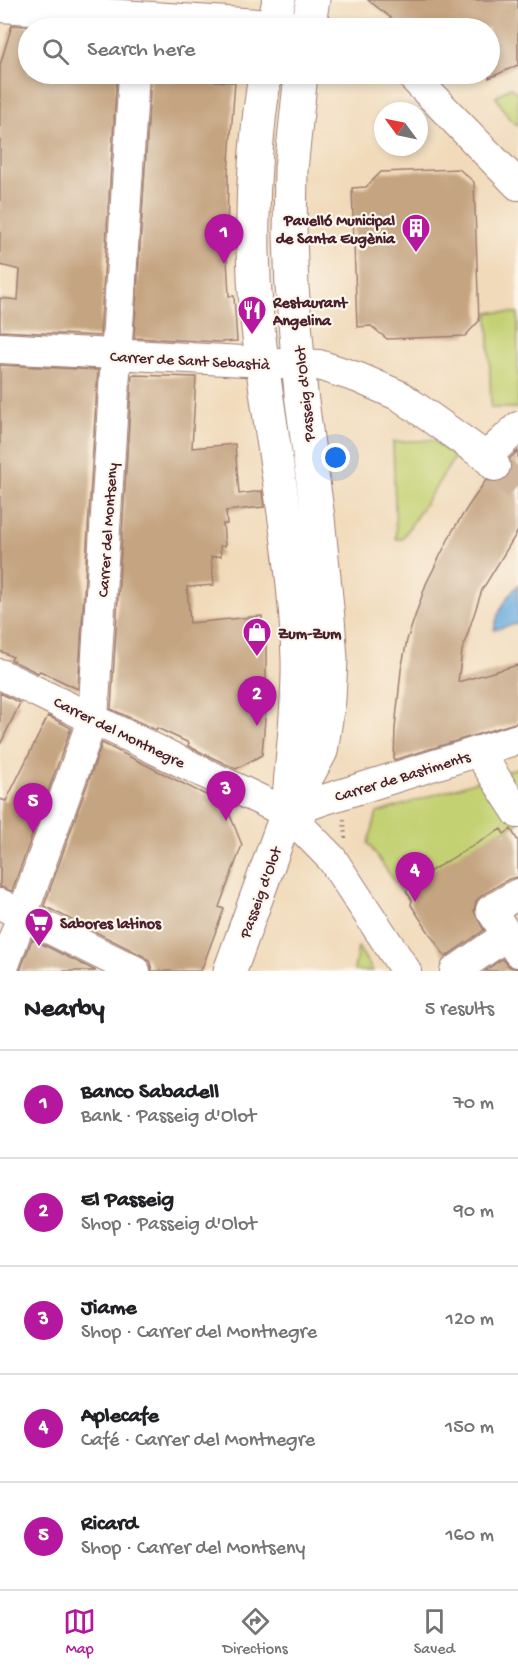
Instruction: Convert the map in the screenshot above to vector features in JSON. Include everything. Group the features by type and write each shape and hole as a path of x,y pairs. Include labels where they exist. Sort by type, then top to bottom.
{"main road":[{"name":"Passeig d'Olot","path":"264,84 255,179 254,288 262,363 285,519 298,660 297,701 287,813"},
{"name":"Passeig d'Olot","path":"230,971 287,813 321,751 329,700 331,659 318,518 301,394 292,287 291,169 300,84"}],"street":[{"path":"0,7 100,18"},
{"name":"Carrer del Montseny","path":"2,971 11,909 93,717 133,84"},
{"path":"420,84 518,185"},
{"name":"Carrer de Sant Sebastià","path":"0,348 319,365 359,378 400,396 490,462 518,427"},
{"name":"Carrer del Montnegre","path":"0,674 93,717 287,813 332,859 406,971"},
{"name":"Carrer de Bastiments","path":"287,813 518,740"},
{"path":"478,751 518,813"},
{"path":"455,971 513,944 491,910 518,894"},
{"path":"11,909 135,971"}],"green space":[{"path":"510,87 518,94 518,126 508,117 496,97"},
{"path":"488,312 518,313 518,408 491,408"},
{"path":"432,440 455,457 402,539 396,539 393,442"},
{"path":"518,768 518,823 401,891 368,843 377,813"},
{"path":"358,947 373,971 354,971"}],"water":[{"path":"518,585 518,623 494,630 497,617"}],"building":[{"path":"368,0 518,0 518,65 500,73 500,18 391,18"},
{"path":"12,25 18,25 18,84 116,84 100,336 0,331 0,298 18,300 20,270 0,265 0,65"},
{"path":"151,84 235,84 228,173 227,259 229,296 234,296 237,341 134,338"},
{"name":"Pavelló Municipal de Santa Eugènia","path":"459,169 474,182 479,321 465,336 387,339 371,326 357,327 352,188 366,187 381,172"},
{"path":"0,365 98,370 78,689 11,660 13,657 0,651"},
{"path":"132,375 196,377 192,448 235,444 239,494 262,491 264,507 226,511 227,524 223,524 225,546 220,546 221,556 211,557 214,585 187,587 190,623 262,616 263,644 266,644 266,681 268,683 262,755 236,769 188,746 189,743 111,709"},
{"path":"518,451 518,531 482,590 462,651 458,682 518,665 518,722 394,760 401,670 407,640 426,584 453,530 486,480 499,483 508,478 512,470 510,458"},
{"path":"0,693 20,703 0,745"},
{"path":"48,716 71,728 12,891 0,887 0,799 6,801"},
{"path":"102,743 226,805 242,845 219,907 224,909 201,971 152,971 150,962 143,956 44,906"},
{"path":"501,829 504,834 511,829 518,841 518,877 509,879 476,901 474,911 484,930 445,957 411,905 412,900 406,891 419,883 417,879"},
{"path":"32,939 96,971 20,971"},
{"path":"502,959 518,971 485,971"}],"tunnel":[{"path":"495,466 518,487"}],"place":[{"name":"Pavelló Municipal de Santa Eugènia","path":"416,254"},
{"name":"Banco Sabadell","path":"224,264"},
{"name":"Restaurant Angelina","path":"252,336"},
{"name":"Zum-Zum","path":"257,658"},
{"name":"El Passeig","path":"257,726"},
{"name":"Jiame","path":"226,821"},
{"name":"Ricard","path":"33,833"},
{"name":"Aplecafe","path":"415,902"},
{"name":"Sabores latinos","path":"39,948"}]}
